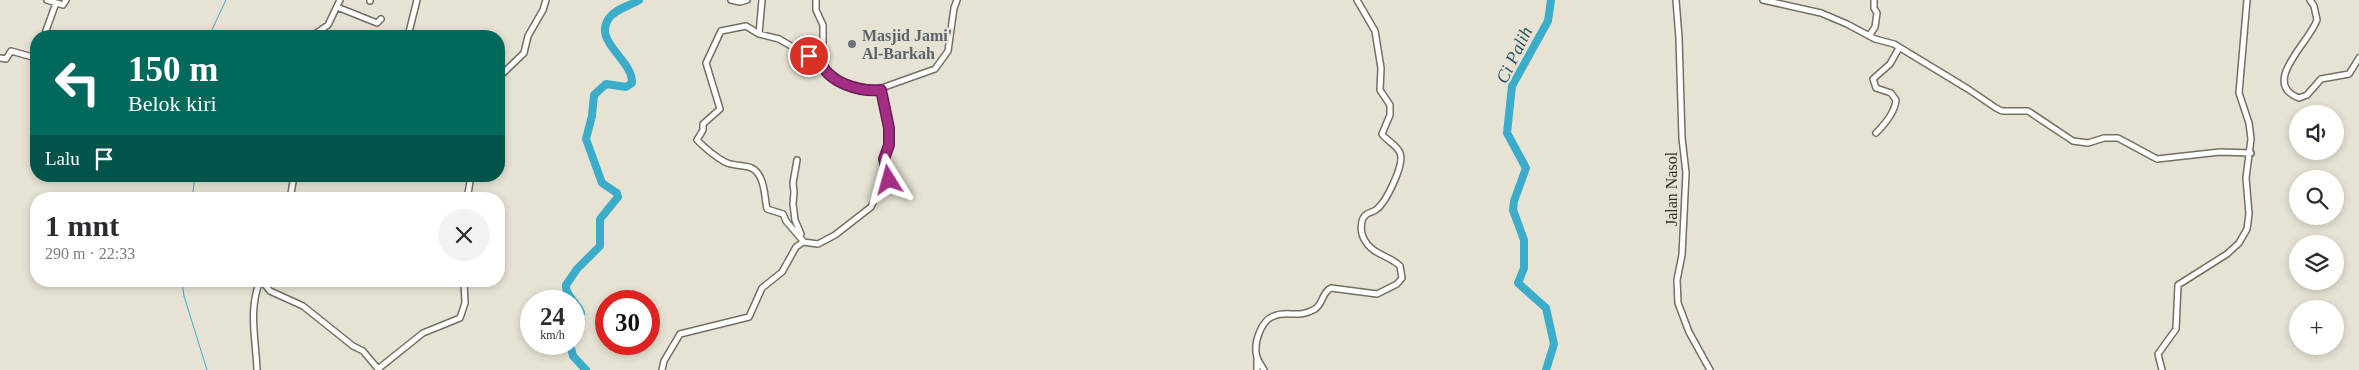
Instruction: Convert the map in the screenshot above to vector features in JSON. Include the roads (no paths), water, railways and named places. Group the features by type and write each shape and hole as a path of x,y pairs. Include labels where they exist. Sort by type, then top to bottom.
{"street":[{"path":"48,0 65,5 66,0"},
{"path":"321,30 328,25 340,0"},
{"path":"410,30 417,0"},
{"path":"505,71 524,53 527,39 543,10 546,0"},
{"path":"731,0 740,2 747,0"},
{"path":"759,34 762,0"},
{"path":"816,0 816,10 823,25 824,43 820,60 824,67 842,83 856,88 881,90 904,79 931,71 945,57 958,0"},
{"path":"1264,370 1256,351 1260,332 1273,316 1305,314 1318,307 1326,291 1331,288 1377,294 1397,284 1402,278 1400,266 1375,252 1364,239 1362,232 1363,218 1366,214 1378,208 1400,170 1402,160 1396,146 1382,134 1390,115 1390,105 1380,90 1382,68 1374,31 1357,0"},
{"name":"Jalan Nasol","path":"1676,0 1682,138 1686,173 1682,256 1677,280 1678,303 1688,332 1710,370"},
{"path":"1764,0 1824,14 1847,24 1869,36 1899,48 1972,91 1996,108 2002,111 2028,111 2073,141 2088,143 2104,138 2118,138 2157,159 2220,152 2251,154"},
{"path":"1869,36 1874,29 1877,13 1874,8 1874,0"},
{"path":"2162,370 2158,354 2176,330 2176,290 2178,285 2227,254 2239,243 2247,229 2249,214 2246,178 2251,154 2249,123 2238,93 2246,0"},
{"path":"2310,0 2314,6 2317,20 2302,48 2286,67 2284,81 2289,92 2295,97 2303,98 2321,79 2349,74 2359,58"},
{"path":"46,30 56,3"},
{"path":"337,7 377,23 381,19"},
{"path":"820,60 810,57 782,40 759,34 743,25 719,33 706,63 720,109 703,124 697,140 723,161 746,164 757,172 762,183 767,210 783,214 786,221 804,242 818,244 832,237 873,206 878,194 889,181 884,159 889,138 881,90"},
{"path":"1876,133 1891,114 1896,100 1891,93 1876,88 1873,79 1890,64 1899,48"},
{"path":"0,58 6,59 11,51 30,56"},
{"path":"797,160 793,183 793,204 795,220 804,242"},
{"path":"662,370 664,360 680,334 749,317 762,288 782,272 794,249 804,242"},
{"path":"257,370 253,303 259,287"},
{"path":"267,287 302,306 353,346 363,351 378,369 400,354 423,333 460,318 465,303 464,287"},
{"path":"1257,370 1258,359"}],"waterway":[{"path":"212,30 226,0"},
{"path":"566,290 566,285 577,269 600,246 600,219 618,197 617,193 602,183 586,139 592,116 594,95 606,84 626,87 632,83 631,74 609,43 605,27 609,18 615,12 639,0"},
{"name":"Ci Palih","path":"1546,370 1554,344 1546,308 1518,283 1524,268 1524,240 1513,210 1514,201 1526,168 1507,133 1512,86 1548,21 1551,0"},
{"path":"193,192 194,182"},
{"path":"183,287 207,370"},
{"path":"573,355 586,370"}],"place":[{"name":"Masjid Jami' Al-Barkah","path":"852,44"}]}
